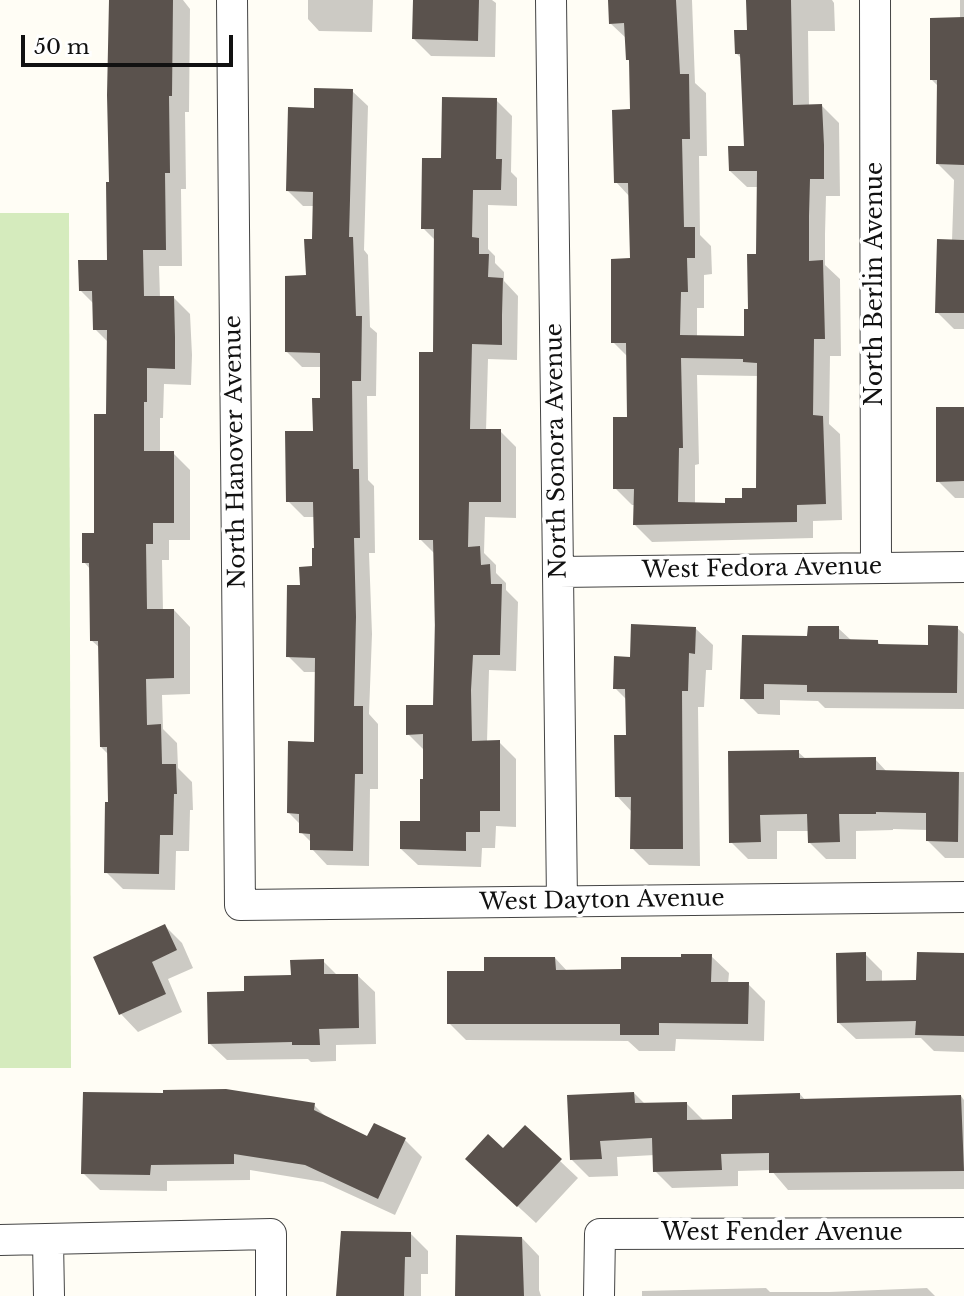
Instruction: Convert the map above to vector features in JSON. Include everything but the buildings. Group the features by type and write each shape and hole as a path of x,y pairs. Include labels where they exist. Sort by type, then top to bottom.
{"street":[{"name":"North Hanover Avenue","path":"232,0 240,905"},
{"name":"North Sonora Avenue","path":"551,0 562,901"},
{"name":"North Berlin Avenue","path":"875,0 876,568"},
{"name":"West Fedora Avenue","path":"559,572 964,567"},
{"name":"West Dayton Avenue","path":"240,905 964,897"},
{"name":"West Fender Avenue","path":"600,1296 600,1234 964,1233"},
{"path":"0,1240 271,1234 271,1296"},
{"path":"48,1241 49,1296"}],"green space":[{"path":"0,213 69,213 71,1068 0,1068"}]}
